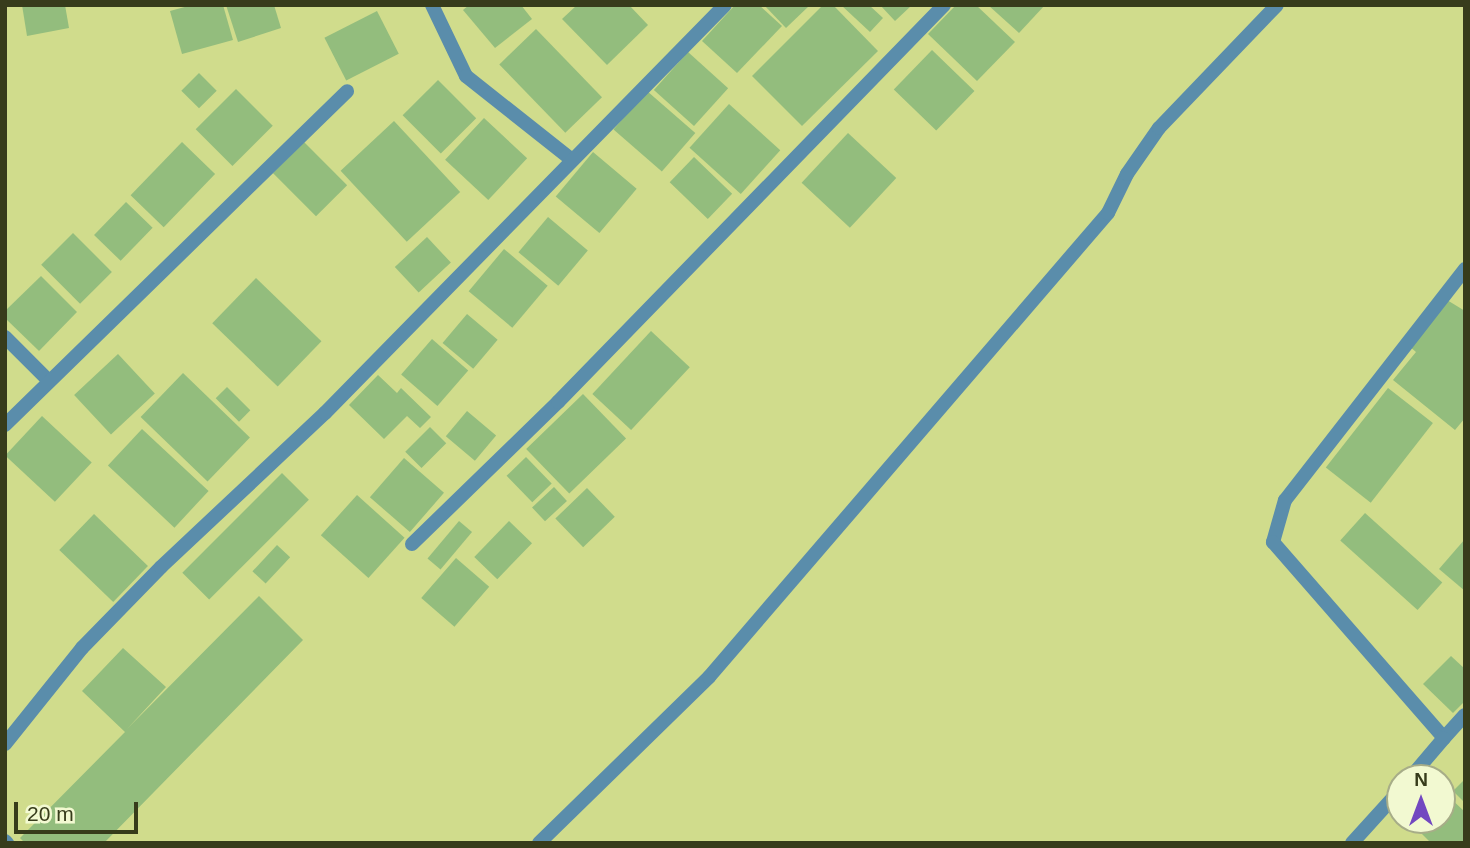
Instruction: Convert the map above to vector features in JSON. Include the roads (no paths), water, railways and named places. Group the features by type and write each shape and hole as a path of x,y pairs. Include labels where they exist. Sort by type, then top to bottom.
{"street":[{"path":"432,5 466,76 572,160"},
{"path":"5,744 82,648 161,567 325,412 725,5"},
{"path":"412,544 558,402 944,5"},
{"path":"539,843 709,677 1108,213 1127,174 1159,128 1277,5"},
{"path":"5,425 48,380 347,91"},
{"path":"1444,738 1273,542 1285,499 1465,269"},
{"path":"5,337 48,380"},
{"path":"1422,764 1465,715"},
{"path":"1352,843 1386,805"}]}
